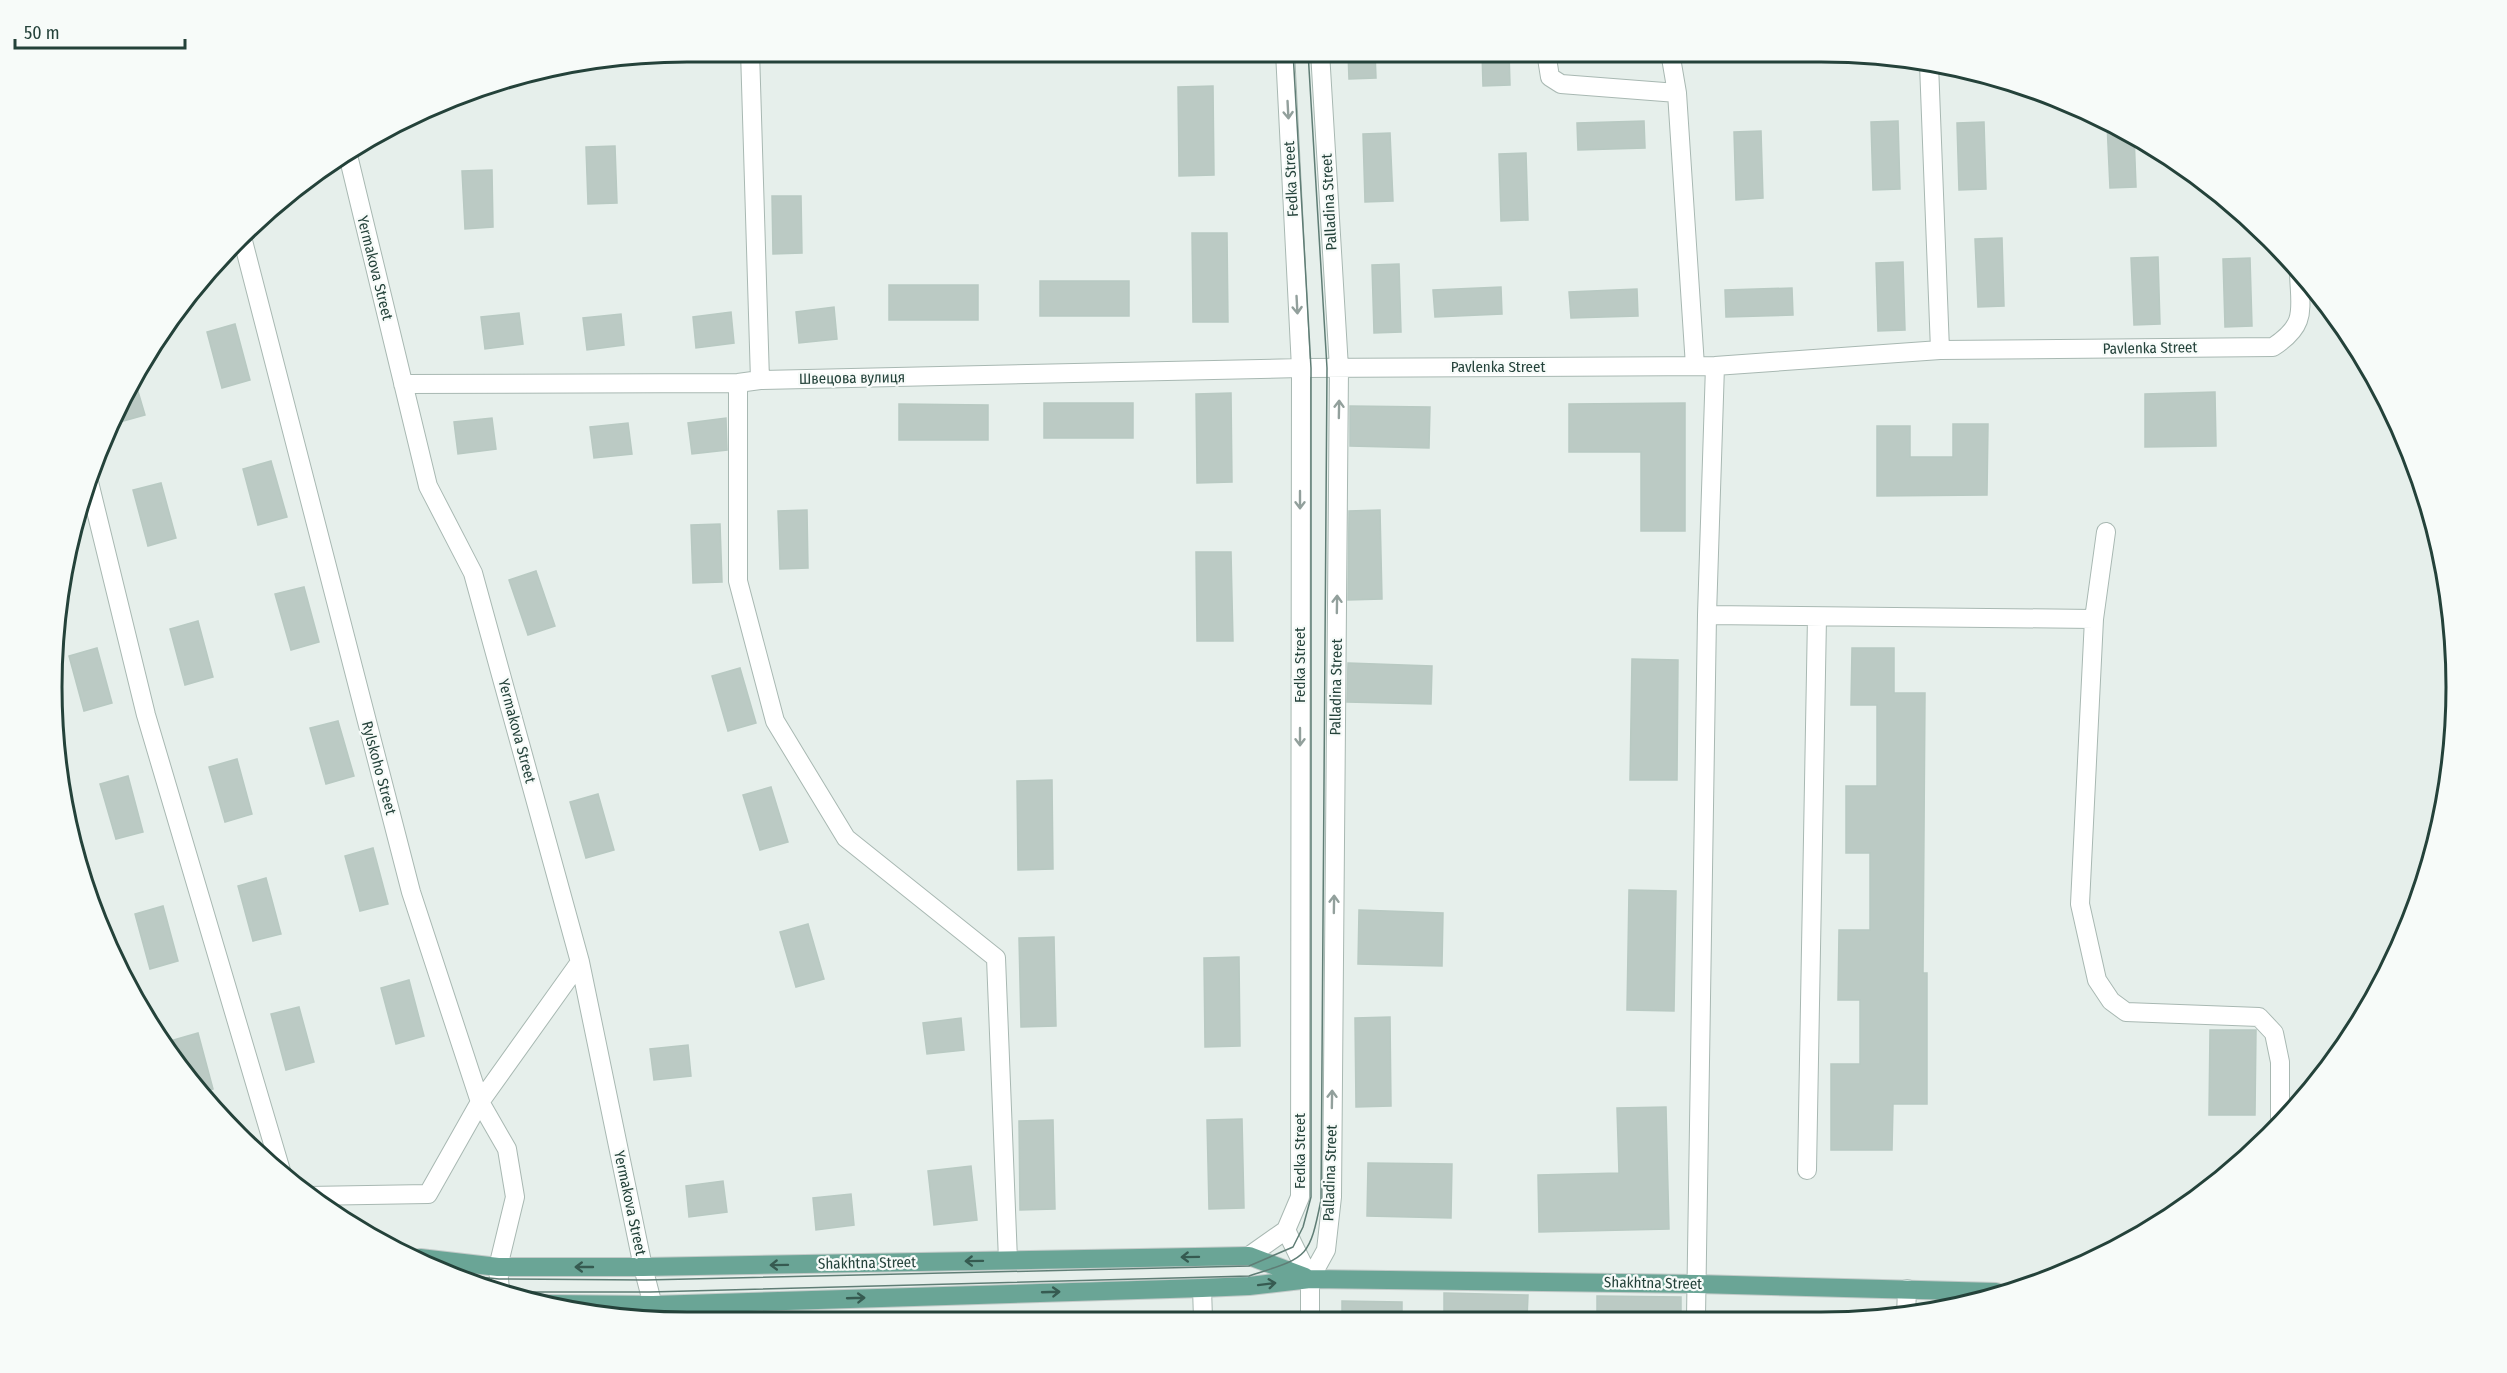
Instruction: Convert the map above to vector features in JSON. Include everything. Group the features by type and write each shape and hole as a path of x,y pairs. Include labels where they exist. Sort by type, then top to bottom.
{"main road":[{"name":"Shakhtna Street","path":"439,1260 498,1267 643,1267 1248,1256 1310,1279"},
{"name":"Shakhtna Street","path":"682,1312 1249,1286 1310,1279 1697,1284 1976,1291"}],"street":[{"path":"750,61 760,380"},
{"name":"Fedka Street","path":"1285,61 1300,368 1300,1197 1286,1230"},
{"name":"Palladina Street","path":"1310,1312 1310,1279 1326,1250 1332,1197 1339,368 1321,61"},
{"path":"1547,61 1550,78 1561,84 1677,93"},
{"path":"1672,61 1677,93 1695,366"},
{"path":"1929,72 1940,350"},
{"name":"Yermakova Street","path":"349,161 428,486 473,573 580,962 643,1267 654,1310"},
{"name":"Rylskoho Street","path":"244,246 411,891 480,1102 507,1149 515,1197 498,1267 499,1282"},
{"name":"Pavlenka Street","path":"1300,368 1715,366 1940,350 2273,347 2290,336 2300,319 2299,285"},
{"path":"1696,1312 1707,615 1715,366"},
{"name":"Швецова вулиця","path":"403,384 738,383 760,380 1300,368"},
{"path":"738,383 738,581 775,721 846,838 996,958 1008,1260"},
{"path":"92,495 146,715 278,1159"},
{"path":"2106,532 2094,619 2080,904 2097,980 2111,1001 2126,1012 2259,1017 2274,1033 2280,1062 2280,1109"},
{"path":"1707,615 2094,619"},
{"path":"1807,1170 1816,617"},
{"path":"325,1196 428,1194 480,1102 580,962"},
{"path":"1248,1256 1286,1230 1310,1279"},
{"path":"1202,1288 1203,1312"},
{"path":"1906,1305 1907,1289"}],"building":[{"path":"1348,61 1375,61 1376,78 1349,79"},
{"path":"1482,61 1509,61 1510,85 1483,86"},
{"path":"1213,86 1214,175 1179,176 1178,87"},
{"path":"1644,121 1645,148 1578,150 1577,123"},
{"path":"1898,121 1900,189 1873,190 1871,122"},
{"path":"1984,122 1986,189 1959,190 1957,123"},
{"path":"1761,131 1763,198 1736,200 1734,132"},
{"path":"2107,131 2134,146 2136,187 2110,188"},
{"path":"1390,133 1393,201 1365,202 1363,134"},
{"path":"615,146 617,203 588,204 586,147"},
{"path":"1526,153 1528,220 1501,221 1499,154"},
{"path":"492,170 493,227 465,229 462,171"},
{"path":"772,196 801,196 802,253 773,254"},
{"path":"1192,233 1227,233 1228,322 1193,322"},
{"path":"2002,238 2004,306 1978,307 1975,239"},
{"path":"2158,257 2160,324 2134,325 2131,258"},
{"path":"2250,258 2252,326 2225,327 2223,259"},
{"path":"1903,262 1905,330 1878,331 1876,263"},
{"path":"1399,264 1401,332 1374,333 1372,265"},
{"path":"1040,281 1129,281 1129,316 1040,316"},
{"path":"889,285 978,285 978,320 889,320"},
{"path":"1501,287 1502,314 1435,317 1433,290"},
{"path":"1792,288 1793,315 1726,317 1725,290"},
{"path":"1637,289 1638,316 1571,318 1569,292"},
{"path":"834,307 837,339 799,343 796,312"},
{"path":"731,312 734,343 696,348 693,317"},
{"path":"519,313 523,344 485,349 481,317"},
{"path":"621,314 624,345 587,350 583,318"},
{"path":"235,324 250,380 222,388 207,332"},
{"path":"137,389 145,415 121,422"},
{"path":"2215,392 2216,446 2145,447 2145,394"},
{"path":"1231,393 1232,482 1197,483 1196,394"},
{"path":"1044,403 1133,403 1133,438 1044,438"},
{"path":"1685,403 1685,531 1641,531 1641,452 1569,452 1569,404"},
{"path":"899,404 988,405 988,440 899,440"},
{"path":"1350,406 1430,407 1429,448 1350,446"},
{"path":"492,418 496,449 458,454 454,422"},
{"path":"726,418 727,450 692,454 688,423"},
{"path":"628,423 632,454 594,458 590,427"},
{"path":"1953,424 1988,424 1987,495 1877,496 1877,426 1910,426 1910,457 1953,457"},
{"path":"271,461 287,517 258,525 243,469"},
{"path":"161,483 176,538 148,546 133,490"},
{"path":"807,510 808,568 780,569 778,511"},
{"path":"1380,510 1382,599 1348,600 1349,511"},
{"path":"720,524 722,582 693,583 691,525"},
{"path":"1196,552 1231,552 1233,641 1197,641"},
{"path":"536,571 555,626 528,635 509,580"},
{"path":"304,587 319,642 291,650 275,594"},
{"path":"198,621 213,677 185,685 170,629"},
{"path":"97,648 112,703 84,711 69,656"},
{"path":"1852,648 1894,648 1894,693 1925,693 1923,973 1927,973 1927,1104 1893,1104 1892,1150 1831,1150 1831,1064 1860,1064 1860,1000 1838,1000 1839,930 1870,930 1870,853 1846,853 1846,786 1877,786 1877,705 1851,705"},
{"path":"1632,659 1678,660 1677,780 1630,780"},
{"path":"1348,663 1432,666 1431,704 1347,702"},
{"path":"740,668 756,723 728,731 712,676"},
{"path":"338,721 354,776 326,784 310,728"},
{"path":"237,759 252,814 225,822 209,767"},
{"path":"128,776 143,832 116,839 100,784"},
{"path":"1052,780 1053,869 1018,870 1017,781"},
{"path":"771,787 788,842 760,850 743,795"},
{"path":"598,794 614,850 586,858 570,802"},
{"path":"373,848 388,904 360,911 345,856"},
{"path":"266,878 281,934 253,941 238,886"},
{"path":"1629,890 1676,891 1674,1011 1627,1010"},
{"path":"163,906 178,961 150,969 135,914"},
{"path":"1359,910 1443,913 1442,966 1358,964"},
{"path":"808,924 824,979 796,987 780,932"},
{"path":"1054,937 1056,1026 1021,1027 1019,938"},
{"path":"1239,957 1240,1046 1205,1047 1204,958"},
{"path":"409,980 424,1036 396,1044 381,988"},
{"path":"299,1007 314,1062 286,1070 271,1014"},
{"path":"1390,1017 1391,1106 1356,1107 1355,1018"},
{"path":"961,1018 964,1050 927,1054 923,1023"},
{"path":"2210,1030 2256,1030 2255,1115 2209,1115"},
{"path":"198,1033 213,1089 210,1090 172,1041"},
{"path":"688,1045 691,1076 654,1080 650,1049"},
{"path":"1666,1107 1669,1229 1539,1232 1538,1175 1619,1173 1617,1108"},
{"path":"1242,1119 1244,1208 1209,1209 1207,1120"},
{"path":"1053,1120 1055,1209 1020,1210 1019,1121"},
{"path":"1368,1163 1452,1164 1451,1218 1367,1216"},
{"path":"971,1166 977,1220 934,1225 928,1171"},
{"path":"723,1181 727,1212 689,1217 686,1186"},
{"path":"851,1194 854,1225 816,1230 813,1198"},
{"path":"1444,1293 1528,1295 1527,1312 1444,1312"},
{"path":"1597,1296 1681,1297 1681,1312 1597,1312"},
{"path":"1342,1301 1402,1302 1402,1312 1342,1312"}],"tram line":[{"path":"485,1277 646,1280 1249,1266 1293,1247 1303,1227 1311,1197 1311,368 1294,61"},
{"path":"534,1292 650,1292 1249,1276 1283,1265 1302,1253 1308,1245 1313,1235 1321,1200 1327,368 1309,61"}]}
